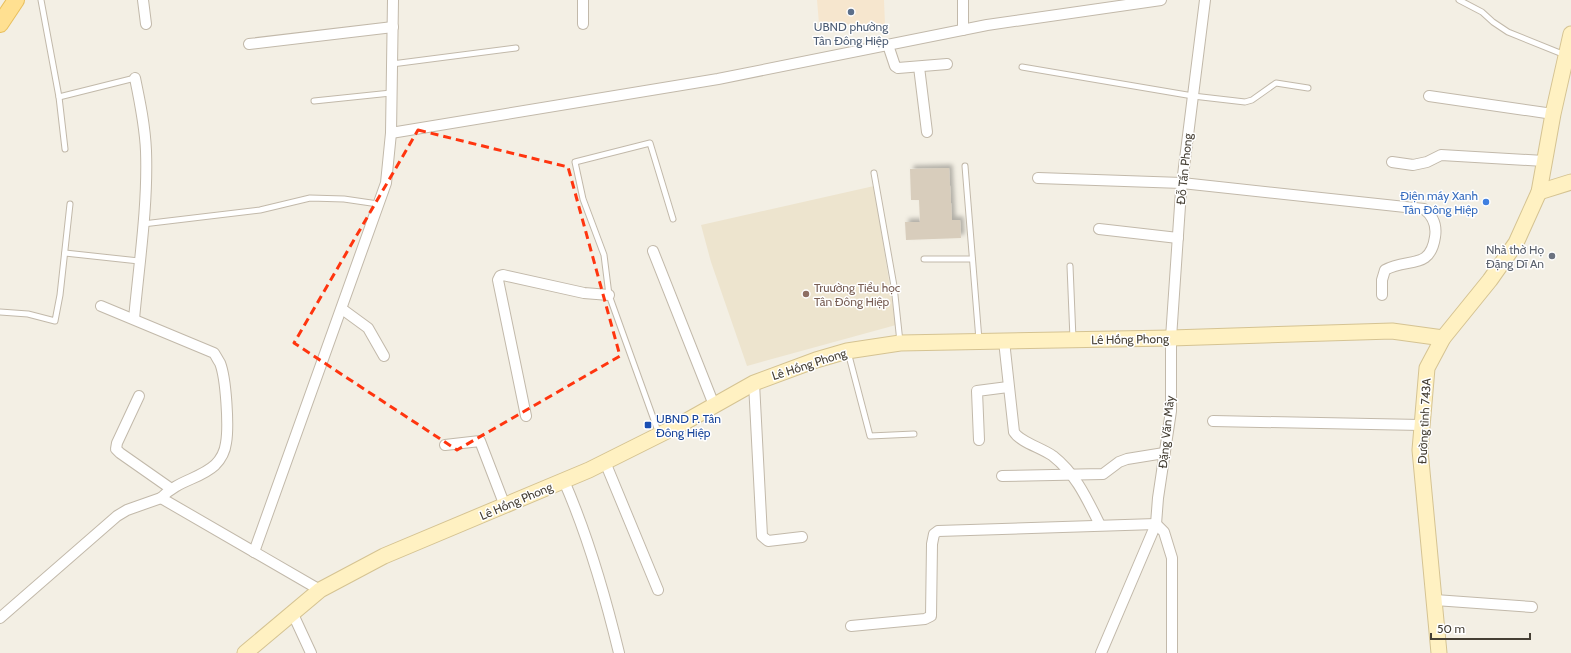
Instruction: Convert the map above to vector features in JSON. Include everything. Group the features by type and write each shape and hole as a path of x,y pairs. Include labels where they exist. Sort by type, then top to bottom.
{"main road":[{"path":"0,24 16,0"},
{"name":"Đường tỉnh 743A","path":"1439,653 1421,470 1421,425 1427,368 1443,338 1490,280 1516,243 1539,192 1552,114 1571,34"},
{"path":"1539,192 1571,182"},
{"name":"Lê Hồng Phong","path":"246,653 292,612 320,590 384,556 564,481 605,462 659,435 754,383 810,362 847,351 900,343 1171,338 1392,331 1443,338"}],"street":[{"path":"143,0 146,24"},
{"path":"254,552 386,183 391,133 393,0"},
{"path":"583,0 583,24"},
{"path":"963,0 963,30"},
{"path":"391,133 718,80 963,30 1161,0"},
{"name":"Đỗ Tấn Phong","path":"1171,338 1182,183 1205,0"},
{"path":"249,44 393,27"},
{"path":"888,45 895,66 898,68 947,64"},
{"path":"919,67 927,132"},
{"path":"134,319 146,152 145,130 135,78"},
{"path":"1429,96 1552,114"},
{"path":"1392,162 1413,165 1427,162 1441,155 1544,161"},
{"path":"1038,178 1182,183 1424,209 1433,216 1436,232 1433,247 1429,255 1420,260 1391,266 1384,270 1382,295"},
{"path":"1099,229 1178,238"},
{"path":"653,251 714,405"},
{"path":"526,416 498,280 500,276 584,293 609,295"},
{"path":"0,618 117,516 127,510 161,498 170,488 215,465 223,455 226,444 227,429 223,374 220,363 214,353 101,306"},
{"path":"342,309 368,328 384,356"},
{"name":"Đặng Văn Mây","path":"1101,653 1156,524 1164,453 1171,411 1171,338"},
{"path":"1004,341 1014,432 1017,438 1040,447 1071,474 1086,497 1100,525"},
{"path":"754,383 762,536 768,541 802,538"},
{"path":"979,440 977,391 1008,387"},
{"path":"139,396 117,443 116,449 120,454 170,488"},
{"path":"1213,421 1421,425"},
{"path":"445,445 480,441 505,506"},
{"path":"1002,476 1103,474 1119,462 1164,453"},
{"path":"605,462 658,590"},
{"path":"564,481 576,507 604,595 619,653"},
{"path":"161,498 320,590"},
{"path":"851,626 925,619 931,616 932,544 934,534 938,531 1156,524 1164,532 1172,558 1172,653"},
{"path":"1434,600 1532,607"},
{"path":"292,612 311,653"}],"lane":[{"path":"41,0 59,97 65,149"},
{"path":"1459,0 1482,12 1493,22 1508,32 1566,55"},
{"path":"392,64 516,48"},
{"path":"1022,67 1193,96 1245,102 1252,100 1276,83 1308,88"},
{"path":"59,97 135,78"},
{"path":"314,101 391,93"},
{"path":"659,435 609,295 604,255 583,199 574,162 650,143 672,219"},
{"path":"965,166 979,342"},
{"path":"874,173 894,286 900,343"},
{"path":"142,224 260,210 310,198 344,199 379,205"},
{"path":"0,312 28,314 55,321 60,295 70,204"},
{"path":"65,253 139,261"},
{"path":"924,259 972,259"},
{"path":"1070,266 1074,340"},
{"path":"847,351 870,436 914,434"}],"highlighted area":[{"path":"418,130 568,167 620,356 457,450 294,343"}],"shaded area":[{"name":"UBND phường Tân Đông Hiệp","path":"817,0 884,0 885,25 819,24"},
{"name":"Truường Tiểu học Tân Đông Hiệp","path":"874,186 896,325 747,366 711,262 701,225"}],"building":[{"path":"949,168 952,220 960,220 961,238 906,240 905,222 920,222 919,200 911,200 910,169"}],"place":[{"name":"UBND phường Tân Đông Hiệp","path":"851,12"},
{"name":"Điện máy Xanh Tân Đông Hiệp","path":"1486,202"},
{"name":"Nhà thờ Họ Đặng Dĩ An","path":"1552,256"},
{"name":"Truường Tiểu học Tân Đông Hiệp","path":"806,294"},
{"name":"UBND P. Tân Đông Hiệp","path":"648,425"}]}
